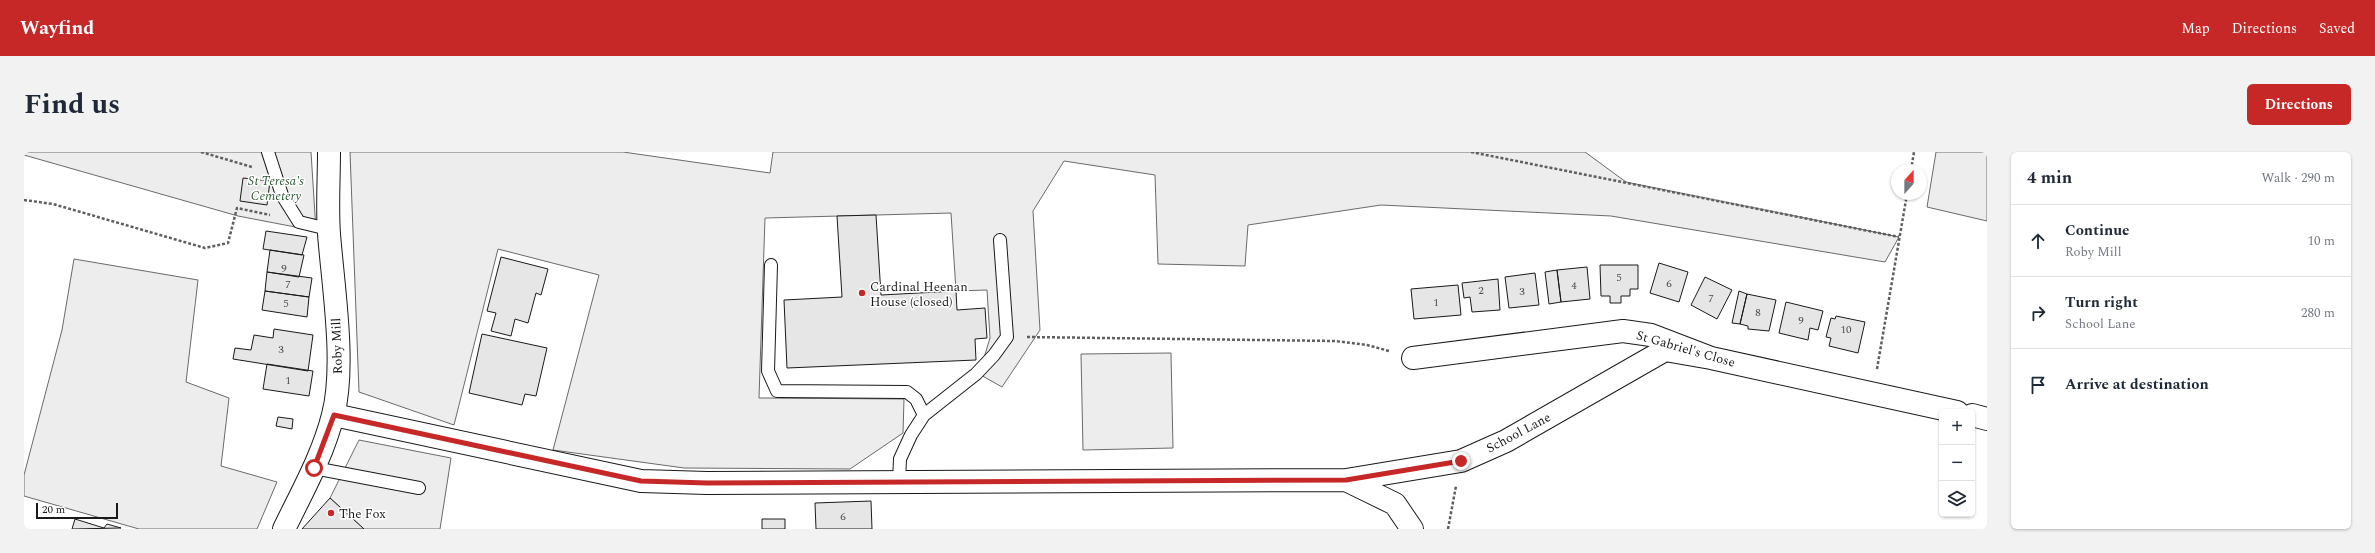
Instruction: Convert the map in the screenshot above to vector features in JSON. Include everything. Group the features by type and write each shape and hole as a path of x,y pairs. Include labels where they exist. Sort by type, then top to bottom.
{"street":[{"name":"Roby Mill","path":"284,529 314,468 334,415 338,386 337,336 328,229 329,152"},
{"name":"St Gabriel's Close","path":"1413,358 1494,355 1623,330 1651,335 1711,358 1944,409"},
{"name":"School Lane","path":"334,415 641,481 702,483 1346,480 1461,461 1506,441 1665,350 1711,358"},
{"path":"1975,416 1987,419"},
{"path":"1346,480 1395,504 1412,529"}],"lane":[{"path":"268,152 282,195 299,222 328,229"},
{"path":"899,481 900,459 911,435 924,415 976,374 994,356 1007,337 1000,240"},
{"path":"771,265 768,371 777,391 907,392 916,399 924,415"},
{"path":"314,468 419,488"}],"path":[{"path":"201,152 274,173"},
{"path":"1471,152 1899,237"},
{"path":"1912,164 1914,152"},
{"path":"24,200 53,204 205,248 228,243 237,208 299,222"},
{"path":"1872,393 1906,200"},
{"path":"1007,337 1336,341 1366,345 1413,358"},
{"path":"1448,529 1461,461"}],"shaded area":[{"name":"St Teresa's Cemetery","path":"24,152 311,152 316,231 238,216 24,155"},
{"path":"350,152 623,152 770,173 773,152 1585,152 1626,182 1899,237 1885,262 1611,216 1381,205 1248,225 1245,266 1158,264 1155,175 1064,161 1033,211 1040,330 1002,387 979,374 990,338 987,290 956,291 951,213 765,218 759,398 904,399 903,433 850,469 684,468 553,450 599,275 498,249 454,425 359,392"},
{"path":"1936,152 1987,152 1987,221 1927,207"},
{"path":"74,259 198,280 186,382 229,398 221,466 277,482 257,529 139,529 24,496 24,475 62,330"},
{"path":"1171,353 1173,448 1083,450 1081,354"},
{"path":"359,440 451,458 440,529 364,529 330,498"}],"building":[{"path":"243,178 270,181 267,205 240,201"},
{"name":"Cardinal Heenan House (closed)","path":"876,215 881,295 956,291 957,310 985,308 987,338 975,339 976,360 787,368 784,300 842,297 837,216"},
{"path":"266,231 307,237 302,255 263,249"},
{"path":"270,250 304,255 299,277 267,272"},
{"path":"501,257 548,269 541,295 536,293 528,323 515,319 511,336 491,331 496,313 487,311"},
{"path":"1659,263 1688,272 1679,302 1650,293"},
{"path":"1600,265 1638,265 1638,289 1630,289 1630,296 1621,296 1621,303 1610,303 1610,296 1601,296"},
{"path":"1587,267 1590,299 1561,302 1557,270"},
{"path":"1557,270 1561,302 1549,304 1545,272"},
{"path":"267,272 312,278 309,297 265,291"},
{"path":"1535,273 1539,305 1509,308 1505,277"},
{"path":"1705,277 1732,290 1717,319 1691,305"},
{"path":"1498,279 1500,310 1472,312 1470,297 1464,298 1462,283"},
{"path":"1458,285 1461,315 1414,319 1411,289"},
{"path":"265,291 309,297 307,317 262,310"},
{"path":"1739,291 1747,294 1740,324 1732,323"},
{"path":"1747,294 1776,300 1769,331 1748,329 1748,326 1740,324"},
{"path":"1786,302 1823,311 1818,330 1810,328 1808,340 1779,333"},
{"path":"1836,316 1865,322 1858,353 1829,346 1831,338 1826,337 1831,318 1835,319"},
{"path":"274,329 313,335 308,371 233,359 235,348 251,350 254,335 273,338"},
{"path":"482,334 547,348 536,396 525,394 522,405 469,393"},
{"path":"267,364 313,371 309,396 263,389"},
{"path":"278,417 293,419 292,429 276,426"},
{"name":"The Fox","path":"330,498 364,529 302,529"},
{"path":"871,501 872,529 816,529 815,503"},
{"path":"75,519 104,528 107,524 121,528 72,529"},
{"path":"762,519 785,519 785,529 762,529"}],"place":[{"name":"Cardinal Heenan House (closed)","path":"862,293"},
{"name":"The Fox","path":"331,513"}],"route":[{"path":"314,468 334,415 641,481 707,483 1346,480 1461,461"}]}
